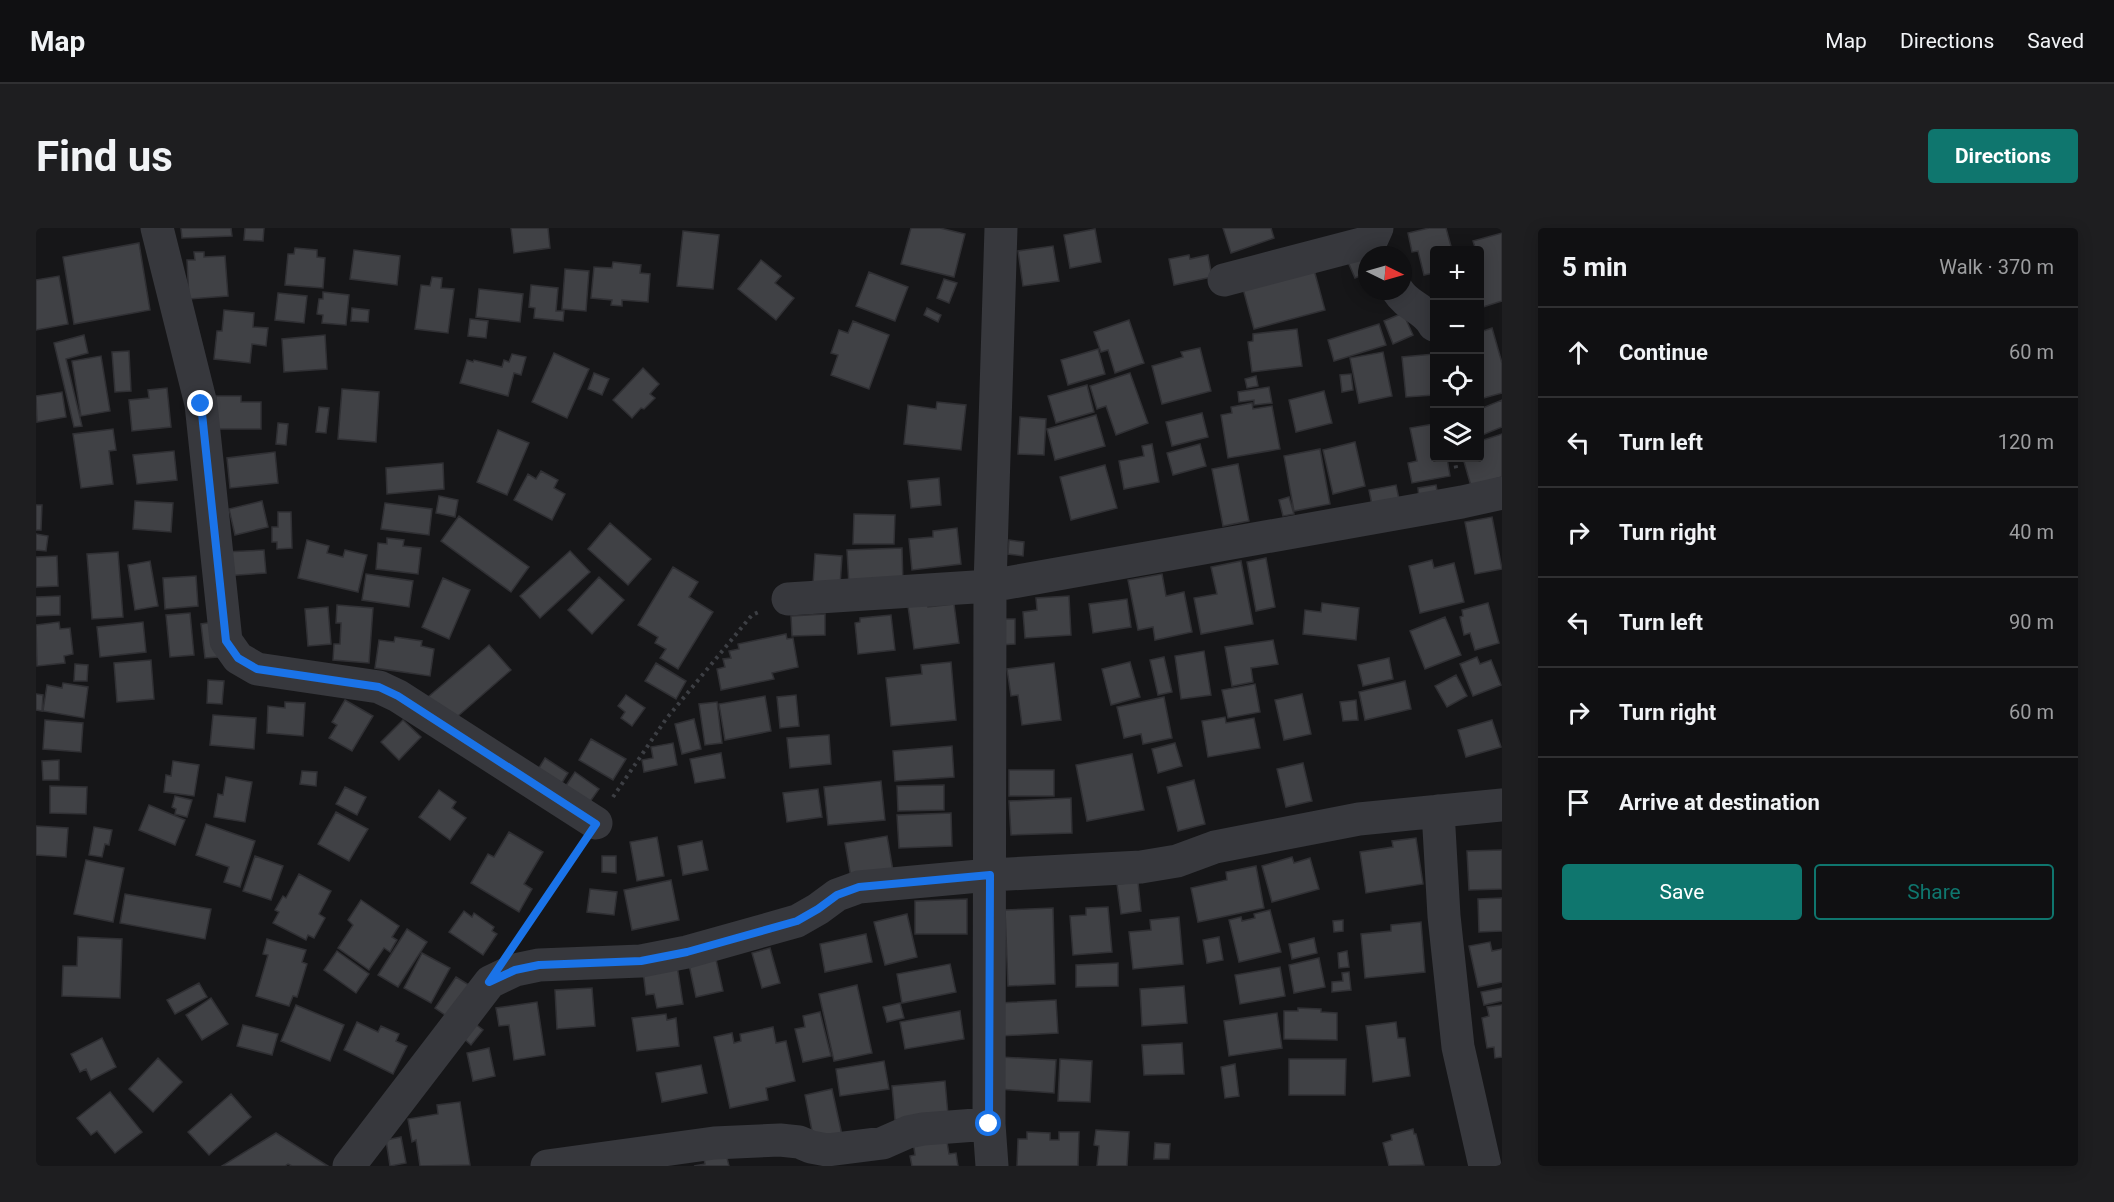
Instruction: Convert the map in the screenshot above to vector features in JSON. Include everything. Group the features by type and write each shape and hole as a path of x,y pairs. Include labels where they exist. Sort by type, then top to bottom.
{"street":[{"path":"157,228 201,404 226,641 238,658 257,669 379,687 388,691 596,824"},
{"path":"992,1166 989,1124 990,586 1001,228"},
{"path":"1379,228 1385,246"},
{"path":"1224,280 1365,243 1379,228"},
{"path":"1407,300 1424,311 1430,320"},
{"path":"789,598 990,586 1502,493"},
{"path":"349,1166 489,982 515,970 539,965 641,961 687,952 797,921 837,895 859,887 990,875 1141,867 1177,861 1215,847 1359,819 1502,805"},
{"path":"1438,811 1444,916 1458,1047 1485,1166"},
{"path":"547,1166 714,1143 780,1140 799,1142 827,1150 883,1143 908,1132 923,1129 989,1124"}],"path":[{"path":"516,943 666,719 752,615 789,598"}],"building":[{"path":"181,228 231,228 232,236 182,238"},
{"path":"245,228 264,228 263,241 244,240"},
{"path":"511,228 548,228 550,248 514,253"},
{"path":"911,228 940,228 965,234 954,277 901,264"},
{"path":"1223,228 1271,228 1274,238 1231,253"},
{"path":"1429,228 1446,228 1451,246 1430,246 1430,274 1424,275 1418,251 1412,252 1408,233"},
{"path":"1095,229 1101,262 1070,268 1064,235"},
{"path":"683,231 719,235 713,289 677,286"},
{"path":"1502,233 1502,301 1484,307 1484,246 1475,246 1473,241"},
{"path":"139,243 150,310 74,324 63,257"},
{"path":"1053,246 1059,281 1023,286 1018,251"},
{"path":"295,248 317,250 317,257 325,258 323,288 285,285 288,254 294,254"},
{"path":"354,250 400,256 397,285 350,279"},
{"path":"194,252 204,252 204,257 225,256 228,296 189,299 187,260 195,260"},
{"path":"1189,255 1190,259 1208,255 1212,277 1174,285 1169,259"},
{"path":"1358,258 1358,277 1355,278 1348,262"},
{"path":"761,260 781,276 775,283 794,298 776,320 738,289"},
{"path":"613,262 641,265 640,273 650,274 648,302 622,300 622,306 611,305 612,300 591,298 594,267 612,268"},
{"path":"1313,266 1325,310 1254,329 1242,285"},
{"path":"565,269 589,271 586,311 562,309"},
{"path":"869,272 908,287 895,321 856,306"},
{"path":"59,276 68,324 36,330 36,280"},
{"path":"432,277 442,278 441,288 454,289 448,333 415,329 421,285 430,286"},
{"path":"944,279 957,283 949,303 937,298"},
{"path":"531,285 558,288 556,311 564,311 563,321 534,318 535,308 529,307"},
{"path":"479,289 523,294 520,322 476,317"},
{"path":"323,292 349,295 346,325 322,323 323,315 317,314 319,299 323,299"},
{"path":"278,293 307,296 304,323 275,320"},
{"path":"352,308 369,310 368,322 351,321"},
{"path":"927,308 941,315 938,322 924,315"},
{"path":"224,310 254,313 253,327 268,328 266,346 252,344 250,363 214,359 217,331 222,331"},
{"path":"1403,313 1413,335 1393,344 1384,321"},
{"path":"470,319 488,321 486,338 468,336"},
{"path":"1129,320 1144,363 1115,373 1108,350 1101,352 1094,332"},
{"path":"853,321 889,335 869,389 831,375 838,355 831,353 839,330 848,333"},
{"path":"1379,324 1386,345 1334,361 1328,340"},
{"path":"1492,328 1502,363 1502,393 1484,398 1484,354 1484,331"},
{"path":"1297,329 1302,366 1252,372 1248,342 1253,341 1253,334"},
{"path":"84,335 88,353 66,359 82,426 74,427 54,343"},
{"path":"325,335 327,369 284,372 282,339"},
{"path":"1200,348 1211,391 1162,404 1152,366 1183,357 1181,352"},
{"path":"1098,349 1105,374 1068,385 1061,360"},
{"path":"129,351 131,391 115,392 112,352"},
{"path":"1383,352 1392,396 1359,403 1350,358"},
{"path":"554,353 589,369 567,418 532,402"},
{"path":"512,354 526,357 521,375 514,373 508,396 460,383 467,360 502,367 504,360 509,362"},
{"path":"1430,354 1430,395 1406,397 1402,357"},
{"path":"101,356 110,411 81,416 72,361"},
{"path":"643,368 659,384 650,394 655,398 632,418 613,400"},
{"path":"594,373 609,379 602,395 588,389"},
{"path":"1130,373 1148,423 1116,435 1106,406 1097,409 1090,386"},
{"path":"1351,374 1353,390 1342,392 1340,375"},
{"path":"1256,376 1258,386 1247,388 1245,379"},
{"path":"1087,385 1094,412 1056,423 1048,396"},
{"path":"1269,387 1272,403 1254,405 1254,400 1239,402 1238,392"},
{"path":"167,388 171,427 132,431 129,400 149,398 148,390"},
{"path":"342,389 379,392 376,442 338,439"},
{"path":"1324,391 1332,423 1296,432 1289,400"},
{"path":"62,392 66,417 37,422 36,396"},
{"path":"216,396 241,396 241,402 261,402 261,429 216,429"},
{"path":"1502,400 1502,427 1484,434 1484,408"},
{"path":"937,402 966,405 961,450 904,444 908,405 936,409"},
{"path":"1252,403 1253,409 1272,406 1280,449 1228,458 1221,415 1232,413 1231,407"},
{"path":"319,407 329,408 326,433 316,432"},
{"path":"1202,413 1208,437 1172,446 1166,422"},
{"path":"1096,415 1105,446 1055,460 1047,429"},
{"path":"1020,417 1046,419 1044,455 1018,454"},
{"path":"278,423 288,424 286,445 276,444"},
{"path":"1430,425 1430,462 1448,462 1450,476 1412,483 1408,463 1417,461 1410,428"},
{"path":"113,429 116,450 109,451 113,484 81,488 73,434"},
{"path":"498,430 529,443 507,495 477,482"},
{"path":"1502,434 1502,477 1471,486 1464,462 1484,462 1484,440"},
{"path":"1355,442 1365,486 1333,494 1323,450"},
{"path":"1152,444 1159,482 1124,489 1119,461 1144,456 1142,446"},
{"path":"1200,444 1206,466 1173,475 1167,453"},
{"path":"1320,449 1330,504 1294,511 1284,456"},
{"path":"174,451 177,480 137,484 133,455"},
{"path":"275,452 278,483 230,488 227,458"},
{"path":"443,463 444,489 387,494 386,468"},
{"path":"1238,464 1249,521 1223,526 1212,469"},
{"path":"1105,465 1117,508 1071,520 1060,477"},
{"path":"541,471 558,480 554,488 565,494 552,520 514,500 528,474 536,479"},
{"path":"939,478 941,505 911,508 908,481"},
{"path":"1396,485 1400,504 1373,510 1369,490"},
{"path":"1436,485 1438,496 1419,499 1418,488"},
{"path":"439,496 458,500 455,517 436,513"},
{"path":"1289,497 1294,514 1283,516 1279,500"},
{"path":"135,501 173,503 171,532 133,529"},
{"path":"262,501 268,527 235,535 229,509"},
{"path":"385,503 432,509 429,535 381,529"},
{"path":"36,505 42,505 41,530 36,530"},
{"path":"278,512 291,512 292,548 277,549 277,542 272,542 272,527 278,527"},
{"path":"854,514 895,515 894,544 853,544"},
{"path":"459,516 529,567 511,592 441,541"},
{"path":"1492,517 1502,569 1475,574 1465,522"},
{"path":"610,523 651,559 628,585 588,549"},
{"path":"957,528 961,564 912,570 909,539 933,537 933,531"},
{"path":"36,534 48,536 46,551 36,550"},
{"path":"387,538 404,540 403,546 421,548 418,574 376,569 378,543 387,544"},
{"path":"307,540 329,546 327,553 343,557 345,550 367,555 358,592 298,578"},
{"path":"1009,540 1024,542 1023,556 1008,554"},
{"path":"902,548 903,585 849,586 847,550"},
{"path":"264,550 266,573 224,576 223,552"},
{"path":"570,551 590,572 540,618 520,596"},
{"path":"118,552 123,617 92,619 87,554"},
{"path":"815,554 842,556 840,586 813,584"},
{"path":"57,556 58,586 36,587 36,557"},
{"path":"1266,558 1275,607 1256,611 1247,562"},
{"path":"1432,560 1434,568 1454,563 1464,602 1420,613 1409,566"},
{"path":"150,561 158,606 135,610 128,565"},
{"path":"1241,561 1253,624 1201,634 1194,598 1217,594 1211,567"},
{"path":"673,567 698,582 689,597 713,612 678,669 660,658 666,649 655,643 658,637 638,625"},
{"path":"366,574 413,581 409,607 362,600"},
{"path":"1162,574 1166,596 1184,592 1192,632 1155,640 1153,627 1138,630 1128,580"},
{"path":"196,576 198,606 165,609 163,578"},
{"path":"599,577 624,600 592,634 568,610"},
{"path":"443,578 470,590 449,639 422,627"},
{"path":"60,596 60,615 36,616 36,597"},
{"path":"1069,596 1071,635 1025,638 1023,612 1037,610 1036,598"},
{"path":"1127,599 1131,627 1093,633 1089,604"},
{"path":"928,603 928,607 954,604 959,643 914,649 908,606"},
{"path":"1322,603 1359,608 1356,640 1303,634 1305,610 1321,612"},
{"path":"1488,603 1499,643 1475,650 1470,633 1464,635 1460,617 1463,616 1462,610"},
{"path":"337,605 373,608 369,663 333,660 334,644 340,644 341,623 336,623"},
{"path":"328,607 331,644 308,646 305,609"},
{"path":"190,613 194,655 170,657 166,615"},
{"path":"825,614 825,635 792,636 791,616"},
{"path":"891,615 895,650 858,654 855,623 860,622 860,618"},
{"path":"1445,617 1461,655 1425,669 1410,631"},
{"path":"999,619 1015,619 1015,644 999,645"},
{"path":"59,622 60,629 70,628 73,654 64,656 65,663 37,666 36,625"},
{"path":"143,622 146,652 100,657 97,627"},
{"path":"214,622 218,657 205,658 201,624"},
{"path":"786,634 787,639 793,638 798,667 772,673 774,679 721,690 717,669 725,667 723,659 731,658 729,651 739,649 738,644"},
{"path":"395,637 422,641 421,646 434,649 430,676 375,668 379,640 394,642"},
{"path":"1273,640 1278,664 1251,668 1253,682 1232,686 1225,647"},
{"path":"489,645 511,670 450,723 428,697"},
{"path":"1204,651 1211,695 1181,699 1175,656"},
{"path":"1164,657 1172,692 1158,695 1150,660"},
{"path":"1477,657 1480,664 1491,660 1501,685 1473,696 1460,664"},
{"path":"1389,658 1393,679 1363,686 1358,665"},
{"path":"151,660 154,699 117,702 114,663"},
{"path":"951,662 956,720 891,726 886,678 922,674 921,665"},
{"path":"1130,662 1140,697 1111,705 1102,669"},
{"path":"656,663 686,681 676,699 645,681"},
{"path":"1054,663 1061,720 1022,725 1018,695 1011,696 1007,669"},
{"path":"75,664 88,665 87,681 74,681"},
{"path":"1456,675 1467,696 1447,707 1435,686"},
{"path":"208,680 224,681 222,704 207,703"},
{"path":"1405,681 1411,709 1365,720 1359,692"},
{"path":"63,683 88,687 84,718 43,711 47,685 62,688"},
{"path":"1255,684 1260,712 1228,718 1222,690"},
{"path":"36,694 43,695 42,711 36,710"},
{"path":"1302,694 1311,734 1284,740 1275,700"},
{"path":"626,695 645,708 632,726 621,718 625,712 618,706"},
{"path":"796,695 799,726 780,728 777,697"},
{"path":"765,696 771,731 725,740 719,704"},
{"path":"1164,697 1172,738 1143,744 1141,734 1124,738 1117,707"},
{"path":"345,700 373,716 352,751 329,738 337,725 332,722"},
{"path":"1356,700 1358,720 1343,721 1340,702"},
{"path":"285,702 305,703 303,736 267,733 268,706 285,708"},
{"path":"717,702 722,743 705,745 699,704"},
{"path":"213,715 256,718 254,749 210,745"},
{"path":"1225,717 1226,723 1254,718 1260,748 1208,757 1202,721"},
{"path":"694,719 701,749 682,754 675,724"},
{"path":"45,720 83,723 81,752 43,749"},
{"path":"403,720 421,737 399,760 381,742"},
{"path":"1492,720 1501,747 1466,757 1458,730"},
{"path":"829,735 831,764 790,768 787,738"},
{"path":"591,739 626,759 613,780 579,760"},
{"path":"673,743 677,765 644,772 642,760 653,758 651,747"},
{"path":"1175,743 1182,766 1158,773 1152,749"},
{"path":"952,746 954,777 895,781 893,751"},
{"path":"721,753 725,778 695,783 690,759"},
{"path":"1132,754 1144,810 1087,821 1076,765"},
{"path":"545,758 568,773 560,786 537,771"},
{"path":"59,760 59,780 43,780 42,761"},
{"path":"173,761 199,765 194,796 164,792 166,775 171,776"},
{"path":"1303,763 1312,801 1286,807 1277,769"},
{"path":"1009,770 1054,770 1054,796 1009,796"},
{"path":"302,771 317,772 316,786 300,784"},
{"path":"575,772 599,789 587,806 563,790"},
{"path":"226,777 252,782 245,822 214,817 218,794 223,795"},
{"path":"1194,780 1205,824 1178,831 1167,787"},
{"path":"881,781 885,820 828,825 824,787"},
{"path":"944,785 944,810 898,811 897,786"},
{"path":"50,786 87,787 86,814 50,813"},
{"path":"345,787 366,797 357,815 336,804"},
{"path":"818,789 822,817 787,822 783,793"},
{"path":"439,790 456,802 452,808 466,818 450,840 419,817"},
{"path":"175,796 192,800 187,817 175,814 176,809 172,807"},
{"path":"1071,798 1072,833 1011,835 1009,801"},
{"path":"149,805 185,820 175,845 139,830"},
{"path":"336,812 368,829 349,861 318,844"},
{"path":"951,813 952,846 899,848 897,815"},
{"path":"206,824 255,841 240,887 224,882 229,867 196,855"},
{"path":"36,826 68,828 66,857 36,855"},
{"path":"94,827 112,830 109,845 105,844 102,857 89,855"},
{"path":"509,832 543,852 524,884 532,889 519,912 471,883 488,854 494,857"},
{"path":"887,836 893,871 851,878 845,843"},
{"path":"657,837 664,876 637,881 630,842"},
{"path":"1416,838 1423,884 1366,893 1360,852 1393,847 1392,841"},
{"path":"702,841 708,870 683,875 678,846"},
{"path":"1502,850 1502,889 1469,890 1467,851"},
{"path":"255,856 283,866 271,900 243,891"},
{"path":"602,856 616,856 616,873 602,872"},
{"path":"1292,857 1294,863 1310,858 1319,889 1272,902 1262,866"},
{"path":"86,860 124,868 113,922 74,914"},
{"path":"1256,866 1264,908 1198,922 1191,888 1227,880 1226,872"},
{"path":"299,874 331,891 319,914 325,918 314,938 308,935 306,940 273,923 279,912 275,910 283,896 286,898"},
{"path":"671,880 679,920 632,930 624,890"},
{"path":"1138,882 1141,911 1121,914 1117,884"},
{"path":"590,889 617,892 614,915 587,912"},
{"path":"125,894 211,909 205,939 120,923"},
{"path":"1502,898 1502,931 1479,932 1478,899"},
{"path":"967,899 967,934 915,934 915,901"},
{"path":"361,900 399,926 392,937 397,940 390,952 384,948 369,970 338,948 353,925 348,920"},
{"path":"1108,907 1112,952 1073,955 1070,916 1086,915 1086,908"},
{"path":"1053,908 1055,984 1008,986 1005,910"},
{"path":"1270,910 1281,952 1239,962 1229,920 1241,917 1242,921 1255,918 1254,914"},
{"path":"464,911 472,917 474,913 494,927 492,931 497,934 483,955 449,932"},
{"path":"907,914 917,957 885,965 874,922"},
{"path":"1179,917 1183,964 1133,969 1129,932 1151,930 1150,920"},
{"path":"1343,920 1343,931 1334,932 1333,921"},
{"path":"1421,922 1425,972 1365,978 1361,934 1391,931 1391,925"},
{"path":"407,929 427,942 398,987 378,975"},
{"path":"866,934 872,962 825,972 820,944"},
{"path":"78,937 122,939 120,998 62,996 63,966 77,966"},
{"path":"1219,937 1223,960 1207,963 1203,940"},
{"path":"1314,938 1317,953 1292,959 1289,944"},
{"path":"267,939 306,950 302,962 307,964 297,997 293,996 289,1006 256,996 268,955 263,954"},
{"path":"1490,942 1492,951 1502,949 1502,982 1478,987 1469,946"},
{"path":"770,948 780,983 762,988 752,953"},
{"path":"337,951 369,974 356,993 324,970"},
{"path":"1347,951 1349,967 1339,968 1338,953"},
{"path":"422,953 450,968 431,1003 404,988"},
{"path":"715,955 723,991 696,997 688,960"},
{"path":"1319,958 1325,987 1294,993 1289,965"},
{"path":"1118,963 1118,986 1076,987 1076,965"},
{"path":"950,964 956,992 902,1003 897,974"},
{"path":"677,965 683,1004 657,1008 654,994 646,995 643,971"},
{"path":"1280,967 1285,996 1240,1004 1235,975"},
{"path":"1349,972 1351,990 1332,992 1332,982 1343,981 1342,973"},
{"path":"456,977 469,985 448,1017 435,1008"},
{"path":"199,983 207,997 175,1014 167,1000"},
{"path":"857,985 872,1053 834,1061 819,994"},
{"path":"1184,986 1187,1023 1142,1026 1140,989"},
{"path":"592,988 595,1026 557,1029 555,990"},
{"path":"1502,988 1502,1001 1484,1005 1481,992"},
{"path":"211,998 228,1024 202,1040 186,1015"},
{"path":"1056,1000 1058,1033 999,1036 998,1003"},
{"path":"537,1002 545,1055 514,1060 509,1025 499,1026 496,1008"},
{"path":"900,1003 904,1018 887,1022 883,1007"},
{"path":"296,1005 344,1025 330,1061 281,1041"},
{"path":"1502,1005 1502,1057 1495,1058 1494,1047 1487,1048 1482,1018 1489,1016 1487,1007"},
{"path":"1298,1008 1321,1009 1321,1012 1337,1013 1337,1040 1284,1039 1284,1011 1298,1011"},
{"path":"960,1011 964,1039 905,1049 900,1022"},
{"path":"820,1012 831,1056 803,1062 795,1029 805,1027 803,1016"},
{"path":"1277,1013 1282,1048 1229,1056 1224,1021"},
{"path":"666,1014 667,1020 676,1018 679,1046 637,1051 632,1018"},
{"path":"357,1022 378,1032 381,1026 399,1034 396,1041 407,1046 393,1074 344,1050"},
{"path":"1396,1022 1398,1038 1405,1038 1410,1076 1373,1082 1366,1026"},
{"path":"474,1023 483,1030 471,1045 462,1037"},
{"path":"243,1025 278,1034 272,1055 237,1046"},
{"path":"773,1027 776,1043 786,1041 795,1081 766,1088 768,1100 730,1108 714,1037 732,1033 734,1043 741,1041 740,1034"},
{"path":"102,1038 116,1067 91,1080 86,1069 80,1072 71,1054"},
{"path":"1182,1043 1184,1074 1144,1075 1142,1045"},
{"path":"489,1048 495,1076 473,1081 467,1053"},
{"path":"1001,1057 1056,1060 1054,1093 999,1089"},
{"path":"158,1058 182,1082 153,1112 129,1089"},
{"path":"1060,1059 1092,1061 1090,1102 1058,1101"},
{"path":"1289,1059 1346,1059 1345,1095 1289,1095"},
{"path":"884,1061 889,1089 840,1096 836,1069"},
{"path":"1235,1064 1239,1096 1225,1098 1221,1067"},
{"path":"701,1065 707,1093 662,1102 656,1073"},
{"path":"945,1081 948,1115 895,1120 892,1086"},
{"path":"832,1089 842,1135 814,1141 805,1095"},
{"path":"110,1092 142,1132 115,1153 97,1131 91,1135 77,1118"},
{"path":"231,1094 251,1117 209,1155 188,1132"},
{"path":"460,1102 470,1165 420,1166 416,1140 412,1142 408,1119 438,1114 437,1105"},
{"path":"1413,1129 1424,1165 1389,1166 1383,1143 1392,1140 1391,1135"},
{"path":"1096,1130 1129,1132 1127,1166 1097,1166 1099,1146 1094,1145"},
{"path":"1027,1132 1050,1133 1050,1140 1059,1140 1059,1132 1079,1132 1078,1166 1017,1166 1018,1139 1027,1139"},
{"path":"276,1133 328,1166 288,1164 285,1166 222,1166"},
{"path":"946,1136 949,1154 956,1153 958,1166 912,1166 910,1156 915,1155 913,1141"},
{"path":"401,1137 406,1163 390,1166 386,1140"},
{"path":"1155,1143 1170,1144 1169,1159 1154,1159"},
{"path":"726,1154 729,1166 694,1166 705,1164 704,1159"}],"route":[{"path":"201,404 226,641 238,658 257,669 379,687 398,696 596,824 489,982 515,970 539,965 641,961 687,952 797,921 837,895 859,887 990,875 989,1124"}]}
